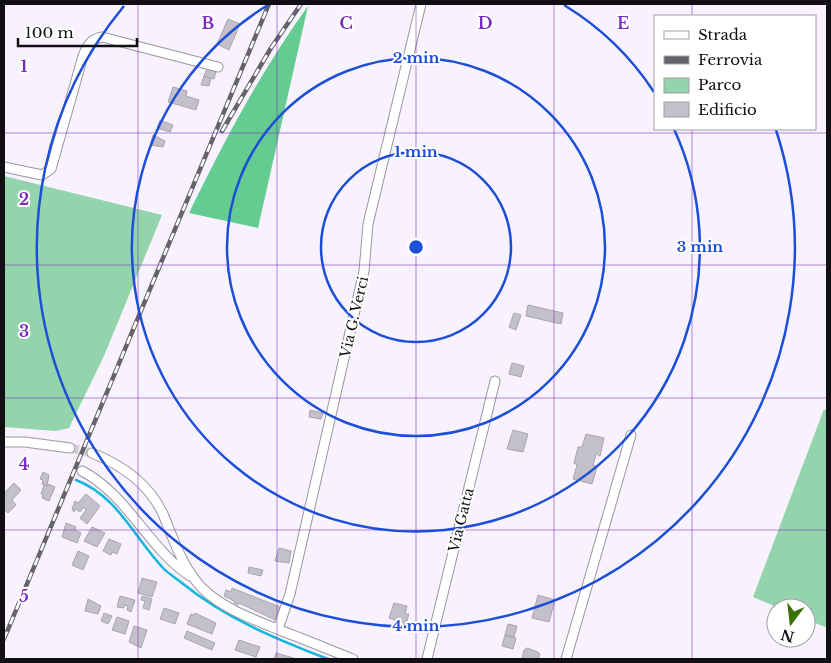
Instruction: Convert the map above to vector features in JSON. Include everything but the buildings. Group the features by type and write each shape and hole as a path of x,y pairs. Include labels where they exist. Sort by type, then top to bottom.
{"street":[{"name":"Via G. Verci","path":"278,629 290,594 351,328 364,271 368,224 421,4"},
{"path":"4,167 42,175 51,169 83,56 86,48 95,38 102,37 218,67"},
{"name":"Via Gatta","path":"427,659 495,381"},
{"path":"566,659 631,434"},
{"path":"4,442 25,442 70,448"},
{"path":"92,453 126,470 146,489 162,514 172,539 194,578 207,592 228,607 353,659"},
{"path":"82,471 102,483 116,496 159,547 180,569 194,578"},
{"path":"159,547 172,539"}],"green space":[{"path":"308,6 258,228 189,213 244,107 274,56"},
{"path":"4,176 162,215 104,356 69,428 56,431 4,427"},
{"path":"824,409 827,411 827,628 816,623 816,598 766,598 766,602 753,597"}],"waterway":[{"path":"76,480 91,487 115,507 164,569 198,595 252,627 328,659"}],"tunnel":[{"path":"70,448 92,453"}],"railway":[{"path":"4,639 269,4"},
{"path":"222,131 271,48 301,4"}]}
